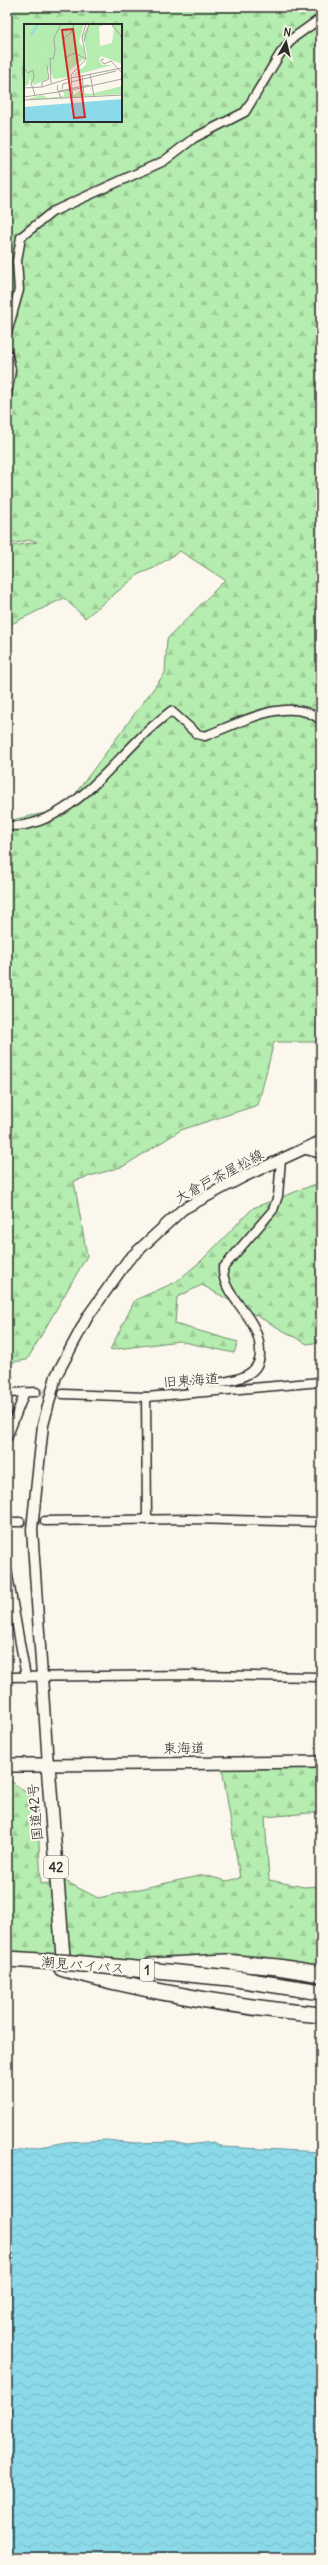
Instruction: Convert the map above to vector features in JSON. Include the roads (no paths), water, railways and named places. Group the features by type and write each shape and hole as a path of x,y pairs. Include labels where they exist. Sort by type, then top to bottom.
{"highway":[{"name":"国道42号","path":"7,1766 48,1765 64,1969"},
{"name":"潮見バイパス","path":"7,1959 73,1963 321,1988"},
{"path":"7,1966 64,1969 225,1962 278,1967 321,1974"},
{"path":"64,1969 126,1985 230,2006 321,2015"},
{"name":"潮見バイパス","path":"230,1978 321,1992"}],"main road":[{"name":"東海道","path":"48,1765 321,1762"}],"street":[{"path":"7,333 19,290 17,261 21,237 52,212 164,161 194,138 245,112 289,44 321,18"},
{"path":"7,351 11,370 7,395"},
{"path":"7,826 16,826 41,821 64,809 92,787 142,736 171,711 197,734 205,736 284,709 302,710 321,720"},
{"name":"大倉戸茶屋松線","path":"48,1765 32,1529 43,1425 56,1376 88,1316 128,1260 183,1209 281,1159 321,1141"},
{"path":"302,1149 321,1154"},
{"path":"192,1393 192,1386 241,1378 255,1370 260,1359 260,1345 254,1324 227,1288 223,1280 223,1268 273,1210 278,1196 281,1159"},
{"name":"旧東海道","path":"63,1394 146,1396 321,1382"},
{"path":"7,1438 25,1392"},
{"path":"7,1393 36,1392"},
{"path":"146,1396 147,1520"},
{"path":"45,1521 147,1520 321,1522"},
{"path":"7,1522 20,1522"},
{"path":"7,1570 26,1677"},
{"path":"7,1677 321,1677"}],"water":[{"path":"106,2140 135,2143 174,2142 186,2145 214,2142 223,2147 321,2152 321,2558 7,2558 7,2153 66,2142"}],"tunnel":[{"path":"36,1392 63,1394"},
{"path":"20,1522 45,1521"}]}
